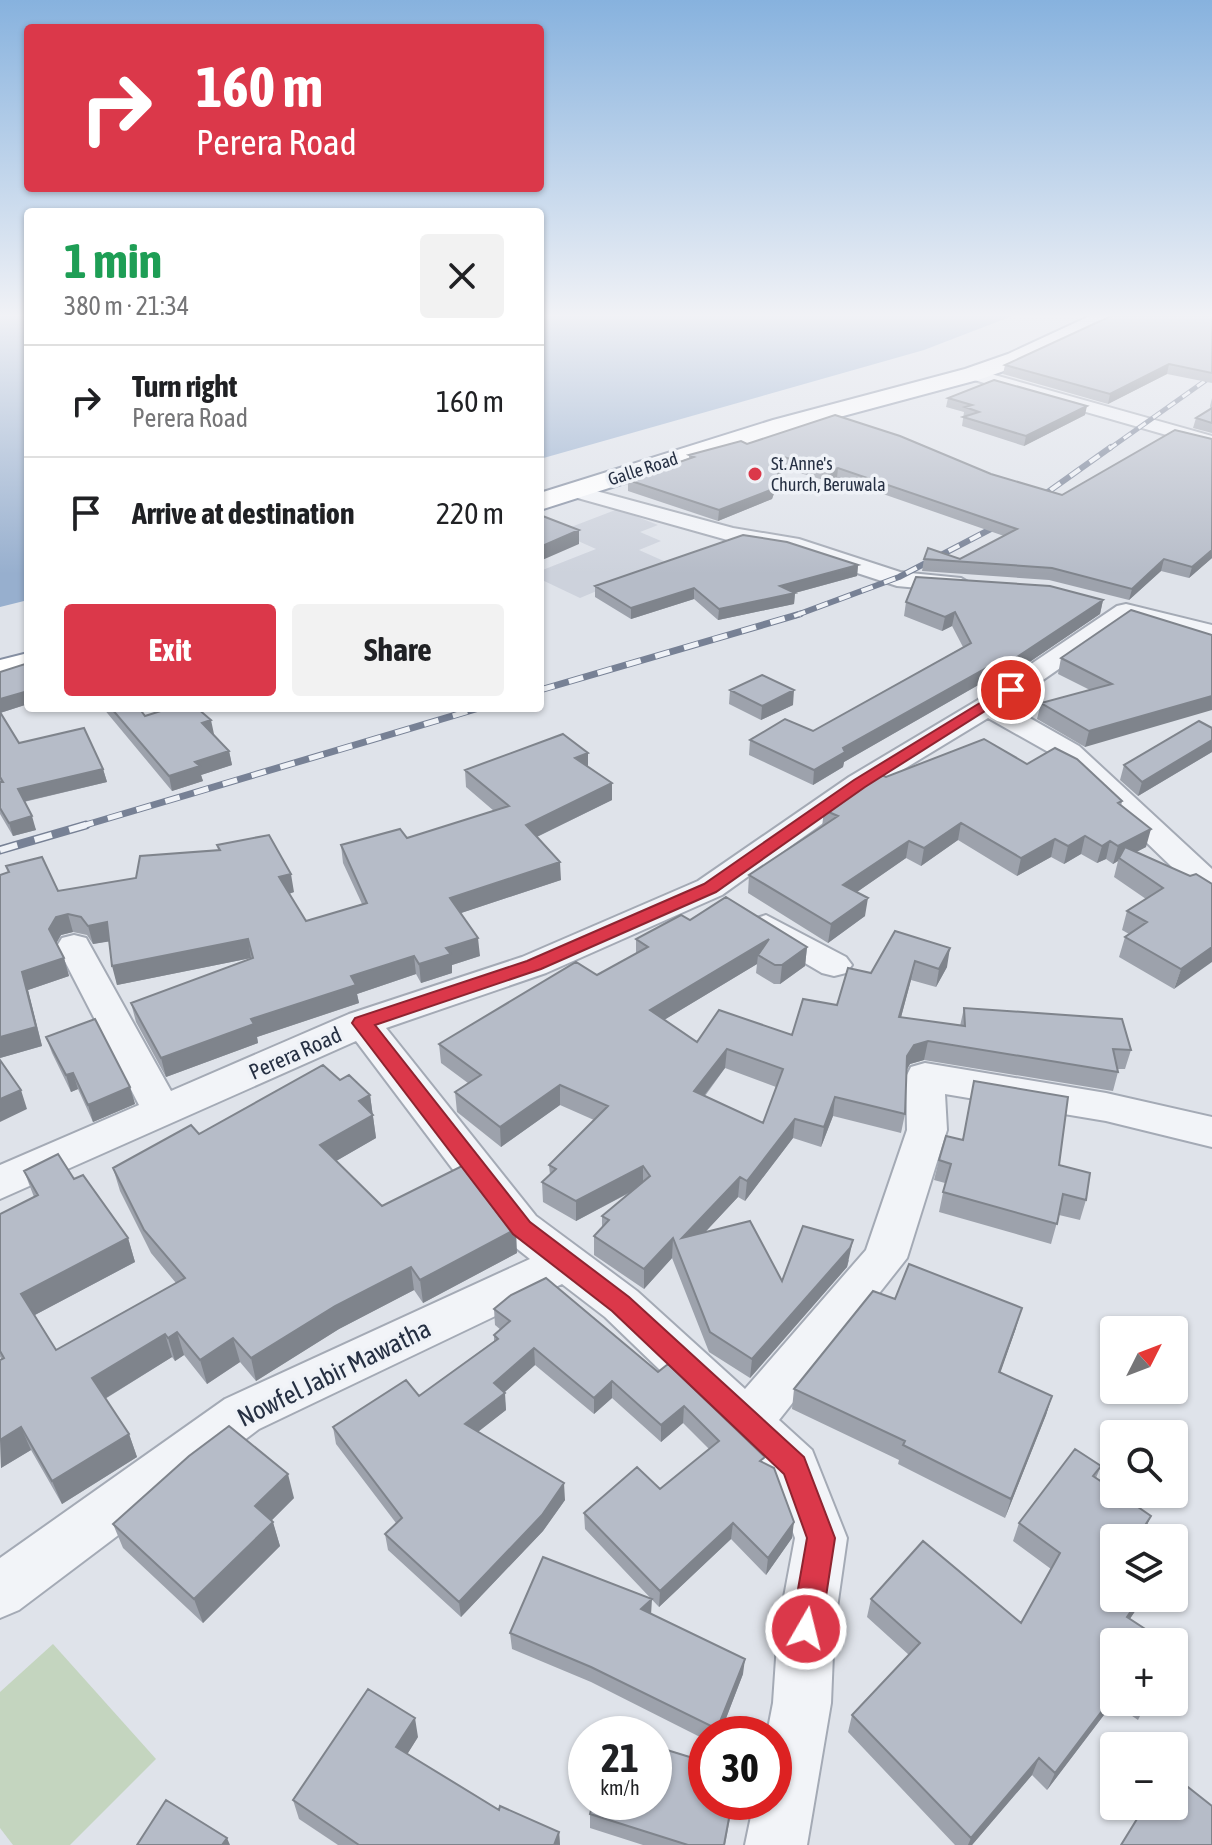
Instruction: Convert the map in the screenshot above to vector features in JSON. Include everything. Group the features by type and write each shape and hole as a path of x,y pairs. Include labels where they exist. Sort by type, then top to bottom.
{"highway":[{"name":"Galle Road","path":"544,501 782,425 872,401"},
{"path":"0,671 24,664"}],"street":[{"path":"1068,401 1212,442"},
{"path":"574,491 731,534 791,544 897,579 983,586"},
{"name":"Perera Road","path":"0,1183 362,1023 534,965 710,888 860,783 988,706 1111,607 1212,633"},
{"path":"988,706 1069,752 1212,887"},
{"path":"710,888 736,907 834,965"},
{"path":"74,946 163,1112"},
{"path":"362,1023 521,1228 621,1304 794,1466 821,1538 806,1629 802,1703 776,1845"},
{"path":"747,1423 885,1258 927,1130 925,1077 1106,1107 1212,1132"},
{"name":"Nowfel Jabir Mawatha","path":"0,1591 242,1414 564,1263"}],"shaded area":[{"path":"618,509 658,525 640,532 661,541 639,550 666,562 580,598 544,581 544,569 596,549 558,532"}],"green space":[{"path":"53,1644 156,1759 70,1845 13,1845 0,1828 0,1692"}],"water":[{"path":"0,401 24,401 24,601 0,607"},
{"path":"544,401 744,401 544,458"}],"building":[{"path":"959,401 1069,401 1087,406 1026,436 963,417 979,412 965,407 972,405"},
{"path":"1212,408 1212,423 1196,418"},
{"path":"835,415 900,436 991,474 1062,495 1175,430 1212,439 1212,550 1192,567 1164,559 1132,589 1052,568 924,559 928,548 960,559 1017,529 838,468 828,471 784,457 773,489 719,510 628,480 694,457 689,455 741,441 747,444"},
{"path":"544,517 579,530 544,545"},
{"path":"743,535 787,542 858,565 780,586 795,593 719,609 694,588 631,608 595,586"},
{"path":"916,577 1050,586 1103,600 1005,665 997,662 843,748 845,752 814,770 750,740 785,719 813,731 971,643 955,612 945,617 906,602"},
{"path":"1131,610 1212,635 1212,696 1089,731 1041,703 1112,684 1061,658"},
{"path":"24,664 24,692 0,699 0,672"},
{"path":"762,675 794,690 762,706 730,690"},
{"path":"0,712 19,743 84,728 103,769 18,789 32,816 9,823 0,808 0,782 3,782 0,777"},
{"path":"114,712 142,712 145,716 158,712 202,712 211,720 202,723 229,751 195,762 200,766 169,776"},
{"path":"1199,721 1212,728 1212,740 1142,782 1124,765"},
{"path":"563,734 588,753 575,758 612,783 526,825 560,862 450,898 478,938 446,948 451,954 419,964 414,956 351,976 356,985 251,1019 254,1024 161,1058 131,1003 253,958 248,939 112,966 107,922 88,926 81,917 68,914 56,917 49,929 64,958 22,972 36,1027 0,1037 0,875 9,872 6,866 42,857 58,891 136,878 140,856 220,850 217,845 269,835 291,874 279,877 306,921 367,903 341,845 400,829 407,838 509,806 465,770"},
{"path":"984,739 1027,764 1055,748 1077,759 1122,801 1118,803 1151,829 1118,846 1110,841 1102,846 1085,836 1068,846 1055,839 1021,858 961,823 924,848 909,841 843,885 868,898 831,924 749,875 838,816 824,810 877,773 886,777"},
{"path":"1125,847 1190,876 1196,874 1212,884 1212,947 1181,969 1125,937 1147,922 1127,911 1163,888 1119,858"},
{"path":"726,897 807,947 782,965 775,965 758,955 769,939 650,1010 697,1042 719,1010 792,1035 803,999 837,1005 848,968 871,973 895,931 950,948 939,969 915,961 899,1017 965,1026 964,1008 1122,1019 1131,1050 1113,1049 1118,1072 928,1041 914,1045 907,1056 905,1114 835,1097 824,1127 795,1119 747,1181 740,1177 682,1238 750,1221 782,1281 803,1226 853,1240 850,1248 752,1359 710,1332 673,1238 644,1269 594,1236 609,1220 602,1216 650,1176 643,1166 576,1201 542,1182 556,1169 549,1165 608,1106 560,1085 500,1127 455,1092 481,1075 439,1044 576,962 597,975 648,947 636,939 681,915 690,920","holes":["727,1049 783,1069 763,1123 694,1091"]},
{"path":"95,1019 130,1087 88,1105 73,1073 66,1075 46,1037"},
{"path":"0,1060 21,1090 0,1099"},
{"path":"323,1065 340,1080 349,1075 370,1095 359,1101 373,1115 320,1145 382,1206 462,1166 502,1219 516,1229 420,1280 411,1267 335,1306 251,1358 233,1338 200,1360 177,1332 168,1338 165,1334 92,1378 129,1434 52,1481 21,1427 0,1440 0,1360 4,1358 0,1351 0,1214 38,1195 24,1171 58,1154 74,1179 83,1175 128,1238 21,1294 56,1350 185,1278 144,1230 113,1168 191,1125 199,1134"},
{"path":"974,1081 1068,1097 1059,1165 1090,1173 1086,1200 1063,1194 1057,1224 943,1192 951,1164 939,1160 946,1136 963,1140"},
{"path":"909,1264 1022,1308 999,1372 1052,1396 1011,1499 903,1445 905,1441 794,1389 873,1291 895,1299"},
{"path":"546,1278 658,1372 668,1364 765,1457 760,1461 774,1468 794,1522 768,1558 733,1523 660,1591 584,1513 637,1467 660,1489 719,1441 684,1406 661,1425 612,1381 594,1398 534,1348 494,1383 505,1393 465,1424 564,1483 542,1515 459,1602 385,1534 402,1518 333,1427 406,1380 419,1396 498,1339 494,1335 510,1321 494,1309 511,1295"},
{"path":"229,1426 288,1474 255,1506 273,1522 194,1599 113,1524 189,1456"},
{"path":"1075,1449 1100,1465 1093,1476 1100,1481 1100,1508 1139,1508 1151,1516 1146,1524 1100,1524 1100,1612 1130,1612 1127,1617 1144,1628 1100,1628 1100,1714 1055,1773 1039,1758 971,1838 852,1715 920,1643 871,1599 923,1541 1021,1623 1060,1553 1019,1523"},
{"path":"543,1557 652,1599 641,1609 745,1659 722,1716 691,1716 591,1667 510,1633"},
{"path":"368,1689 415,1718 396,1747 499,1810 500,1806 559,1832 554,1845 359,1845 293,1800"},
{"path":"672,1752 688,1756 688,1820 729,1820 724,1845 688,1845 609,1820 672,1820"},
{"path":"1188,1787 1212,1806 1212,1845 1121,1845 1136,1820 1188,1820"},
{"path":"166,1800 227,1838 222,1845 137,1845"}],"railway":[{"path":"1109,449 1177,401"},
{"path":"1031,504 1111,447"},
{"path":"797,615 899,577 1008,520"},
{"path":"544,689 797,615"},
{"path":"79,827 466,712"},
{"path":"0,850 86,825"}],"place":[{"name":"St. Anne's Church, Beruwala","path":"755,474"}],"route":[{"path":"806,1629 821,1538 811,1503 794,1466 690,1372 621,1304 521,1228 362,1023 534,965 710,888 860,783 1011,690"}]}
